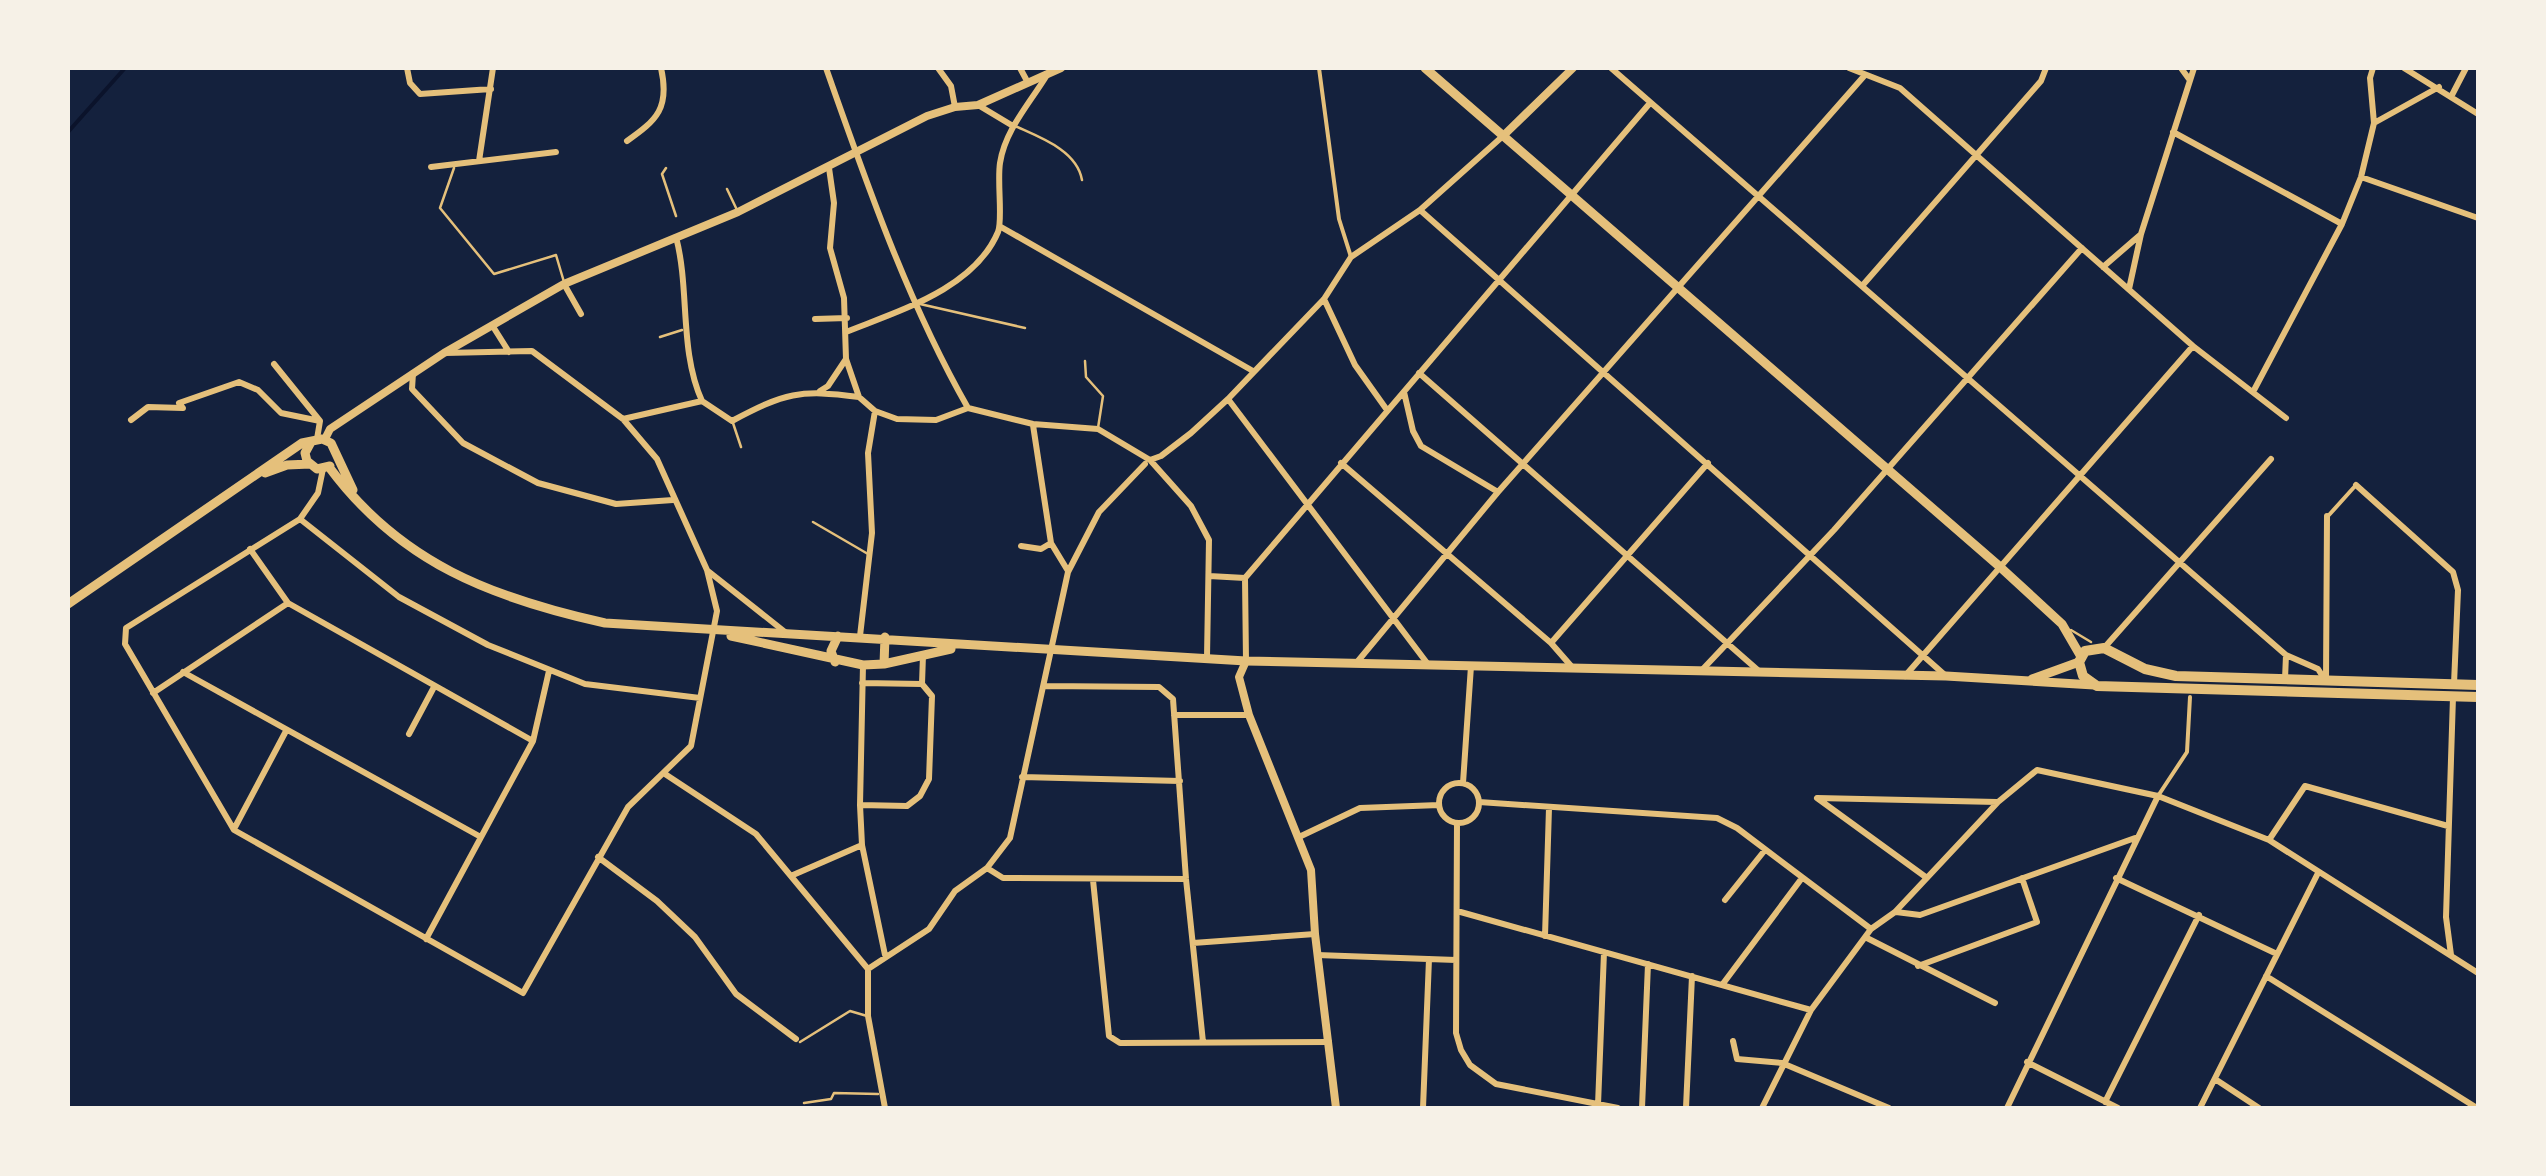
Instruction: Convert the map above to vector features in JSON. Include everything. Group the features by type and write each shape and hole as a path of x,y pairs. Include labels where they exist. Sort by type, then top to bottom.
{"highway":[{"path":"2478,685 2454,690 2097,686 2083,676 2080,659 2093,648 2104,648 2160,674 2454,690 2478,697"}],"main road":[{"path":"1061,68 978,105 927,116 738,212 564,284 444,353 330,428 306,453 373,519 430,563 479,587 539,608 605,623 1246,661 1946,676 2097,686"},
{"path":"1425,68 2062,624 2080,659 2029,680"},
{"path":"1503,136 1573,68"},
{"path":"258,476 278,456 302,443 318,440 333,446 359,501"},
{"path":"68,604 154,542 258,476 287,464 319,467 336,454"},
{"path":"714,632 835,662 863,665 962,646"},
{"path":"835,662 831,651 838,636"},
{"path":"884,664 885,638"},
{"path":"1246,661 1238,677 1249,715 1311,870 1314,934 1336,1108"}],"street":[{"path":"407,68 410,83 420,94 492,90"},
{"path":"479,161 492,90 492,68"},
{"path":"626,141 653,123 660,109 660,68"},
{"path":"826,68 915,304 968,408"},
{"path":"938,68 951,86 956,107"},
{"path":"1020,68 1027,81"},
{"path":"1318,68 1339,219 1351,258"},
{"path":"1610,68 2286,656 2318,669 2326,681"},
{"path":"1850,68 1900,88 2193,346 2286,418"},
{"path":"1862,286 2041,81 2046,68"},
{"path":"2181,68 2190,80"},
{"path":"2129,290 2141,234 2194,68"},
{"path":"2253,392 2342,224 2361,177 2374,123 2370,78 2373,68"},
{"path":"2404,68 2478,114"},
{"path":"2452,95 2466,68"},
{"path":"1358,662 1498,492 1865,74"},
{"path":"845,333 915,304 963,275 991,246 1001,227 1000,157 1013,126 1047,75"},
{"path":"2374,123 2439,87"},
{"path":"1246,661 1245,578 1650,103"},
{"path":"978,105 1013,126"},
{"path":"2173,132 2342,224"},
{"path":"868,969 929,929 955,890 986,868 1010,838 1068,572 1105,503 1147,462 1161,456 1228,399 1324,299 1351,258 1420,210 1503,136"},
{"path":"431,167 556,152"},
{"path":"829,168 834,203 830,248 847,318 846,359 859,397 875,411 897,419 936,420 968,408 1033,424 1098,429 1147,462 1191,506 1209,540 1207,658"},
{"path":"2361,177 2478,218"},
{"path":"1420,210 1946,676"},
{"path":"1001,227 1253,372"},
{"path":"2103,267 2141,234"},
{"path":"676,237 685,276 686,328 696,389 702,401 732,421 777,398 819,392 859,397"},
{"path":"1702,670 1810,555 2082,248"},
{"path":"564,284 581,314"},
{"path":"1324,299 1355,365 1387,410"},
{"path":"815,318 847,318"},
{"path":"492,324 508,352"},
{"path":"1905,676 2193,346"},
{"path":"319,467 318,493 300,519 126,628 125,644 234,830 524,993 628,806 692,746 717,611 707,570 658,459 623,419 532,351 444,353"},
{"path":"819,392 828,386 846,359"},
{"path":"274,364 320,421 318,440"},
{"path":"1419,373 1760,672"},
{"path":"414,374 412,388 463,443 521,476 616,504 674,500"},
{"path":"132,420 148,406 182,408 179,404 240,382 258,390 281,413 320,421"},
{"path":"1404,390 1413,431 1422,446 1498,492"},
{"path":"1228,399 1426,662"},
{"path":"623,419 702,401"},
{"path":"860,636 873,514 868,453 875,411"},
{"path":"1033,424 1051,542 1068,572"},
{"path":"2104,648 2271,459"},
{"path":"1341,463 1550,643 1572,668"},
{"path":"1550,643 1708,463"},
{"path":"2326,681 2327,516 2356,486 2453,572 2458,590 2448,826 2446,935 2451,956"},
{"path":"300,519 399,597 474,639 585,684 700,698"},
{"path":"1022,546 1041,549 1051,542"},
{"path":"250,549 288,603 533,741"},
{"path":"707,570 786,633"},
{"path":"1208,576 1245,578"},
{"path":"153,693 288,603"},
{"path":"860,806 908,806 920,796 928,779 932,696 922,684 923,654"},
{"path":"2285,680 2286,656"},
{"path":"1463,784 1471,664"},
{"path":"863,665 862,845 885,956"},
{"path":"426,939 533,741 550,671"},
{"path":"183,672 480,836"},
{"path":"862,683 922,684"},
{"path":"1044,686 1158,687 1172,699 1204,1042"},
{"path":"409,734 434,687"},
{"path":"2007,1108 2136,838 2187,752 2190,696"},
{"path":"1174,715 1249,715"},
{"path":"234,830 286,731"},
{"path":"1762,1108 1811,1010 1865,937 1895,912 1998,802 2037,770 2158,796 2269,840 2478,974"},
{"path":"665,774 756,834 868,969 868,1016 885,1108"},
{"path":"1022,778 1180,780"},
{"path":"1463,784 1474,790 1479,802 1475,815 1457,823 1445,817 1439,805 1446,788 1463,784"},
{"path":"2269,840 2305,786 2448,826"},
{"path":"1927,878 1817,798 1998,802"},
{"path":"1479,802 1717,818 1872,929"},
{"path":"1299,836 1360,808 1439,805"},
{"path":"1545,936 1549,808"},
{"path":"1457,823 1456,1034 1460,1050 1483,1077 1510,1088 1618,1108"},
{"path":"1895,912 1920,914 2136,838"},
{"path":"792,875 862,845"},
{"path":"1725,900 1766,850"},
{"path":"598,857 695,937 736,994 798,1041"},
{"path":"986,868 1004,878 1186,879"},
{"path":"2200,1108 2318,873"},
{"path":"1722,985 1802,878"},
{"path":"1918,966 2037,922 2022,878"},
{"path":"2116,878 2277,954"},
{"path":"1093,880 1109,1036 1120,1043 1329,1042"},
{"path":"1457,911 1811,1010"},
{"path":"2105,1102 2199,915"},
{"path":"1194,943 1314,934"},
{"path":"2430,943 2446,935"},
{"path":"1865,937 1995,1003"},
{"path":"1598,1105 1604,952"},
{"path":"1317,955 1456,960"},
{"path":"1423,1108 1429,959"},
{"path":"1642,1108 1648,964"},
{"path":"1686,1108 1692,976"},
{"path":"2266,976 2477,1108"},
{"path":"1734,1042 1737,1059 1782,1063 1888,1108"},
{"path":"2028,1062 2118,1108"},
{"path":"2215,1079 2259,1108"}],"lane":[{"path":"1013,126 1066,154 1080,170 1082,180"},
{"path":"455,164 440,208 494,274 556,255 564,284"},
{"path":"666,168 662,174 676,216"},
{"path":"727,188 738,212"},
{"path":"915,304 1025,328"},
{"path":"660,338 686,328"},
{"path":"1085,360 1087,379 1103,396 1098,429"},
{"path":"732,421 741,446"},
{"path":"813,522 870,554"},
{"path":"2062,624 2091,642"},
{"path":"798,1041 850,1011 868,1016"},
{"path":"804,1103 831,1099 834,1093 883,1094"}],"waterway":[{"path":"68,132 125,68"}]}
